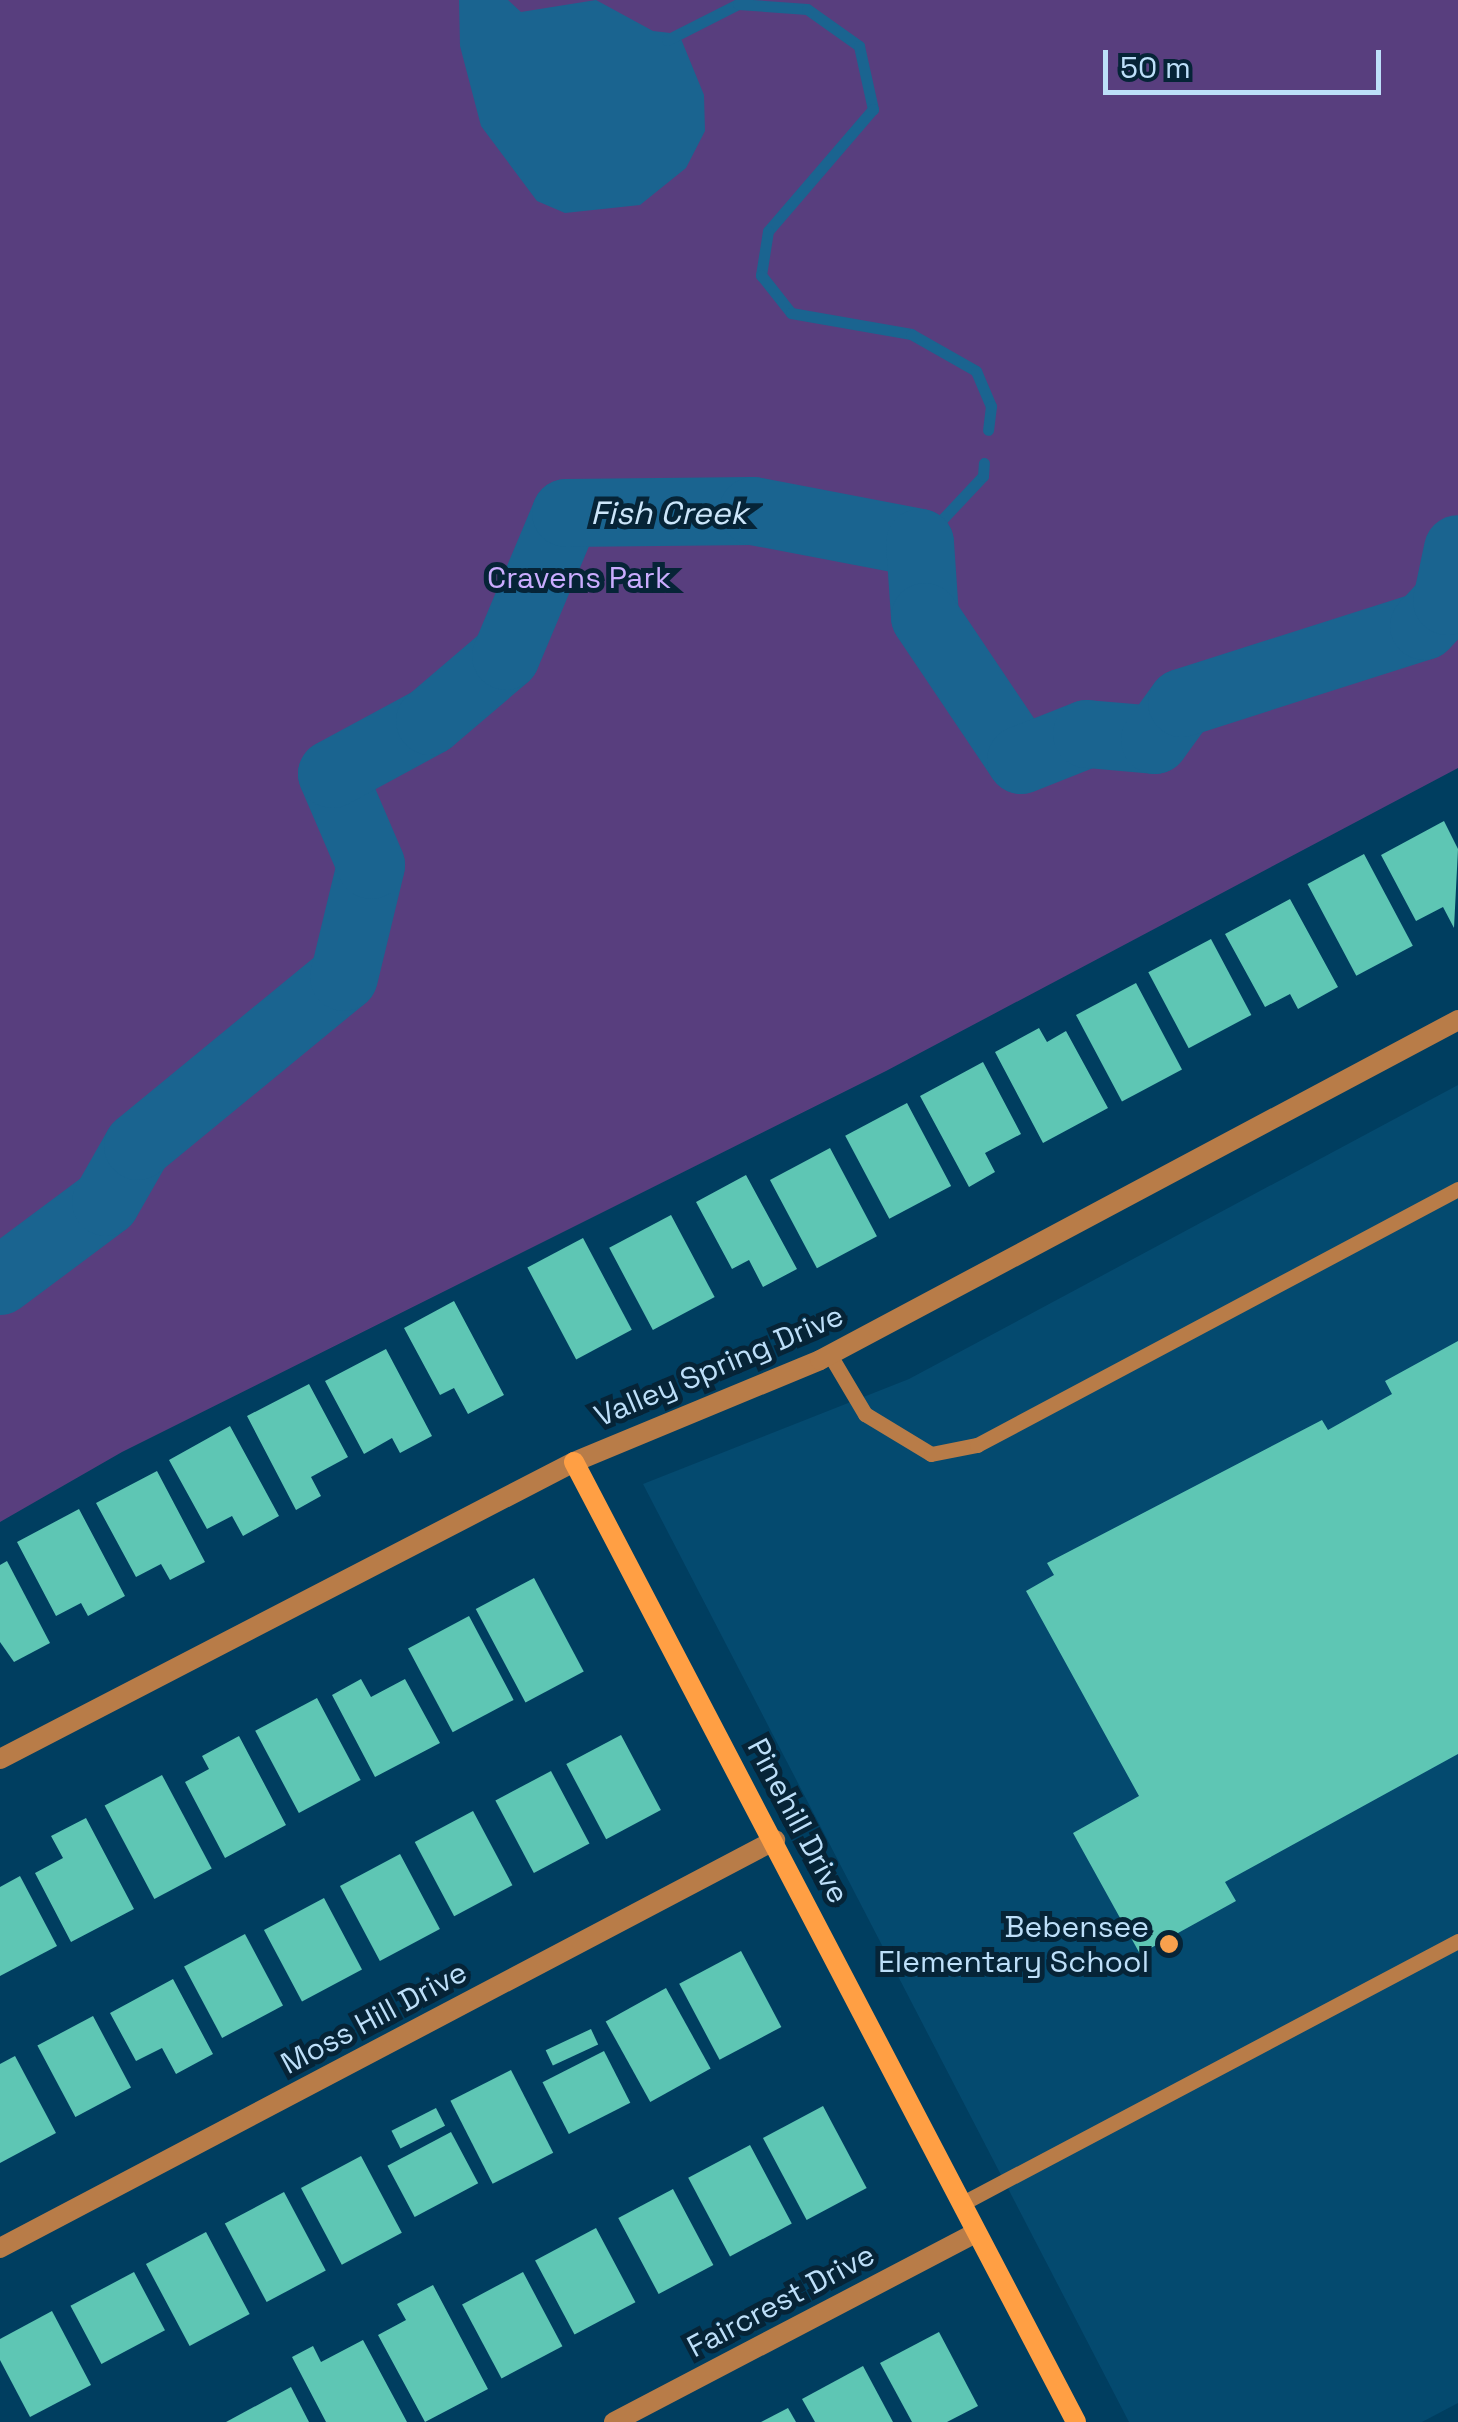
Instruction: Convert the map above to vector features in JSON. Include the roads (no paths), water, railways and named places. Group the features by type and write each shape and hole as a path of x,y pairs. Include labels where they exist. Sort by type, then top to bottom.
{"street":[{"name":"Valley Spring Drive","path":"0,1758 574,1462 830,1354 1458,1020"},
{"name":"Pinehill Drive","path":"574,1462 1076,2422"},
{"name":"Moss Hill Drive","path":"0,2248 775,1840"},
{"name":"Faircrest Drive","path":"614,2422 976,2233"}],"lane":[{"path":"830,1354 865,1414 931,1454 977,1445 1458,1189"},
{"path":"961,2204 1458,1941"}],"waterway":[{"path":"667,40 738,4 807,9 859,46 873,109 768,231 761,275 791,313 911,334 976,371 991,406 988,430"},
{"path":"920,543 983,476 984,463"},
{"name":"Fish Creek","path":"0,1281 106,1202 138,1146 344,977 371,865 332,774 430,721 506,656 566,513 753,511 920,543 925,617 1021,760 1087,734 1155,740 1182,703 1424,626 1447,601 1458,549"}],"place":[{"name":"Bebensee Elementary School","path":"1169,1944"}],"park label":[{"name":"Cravens Park","path":"579,578"}]}
